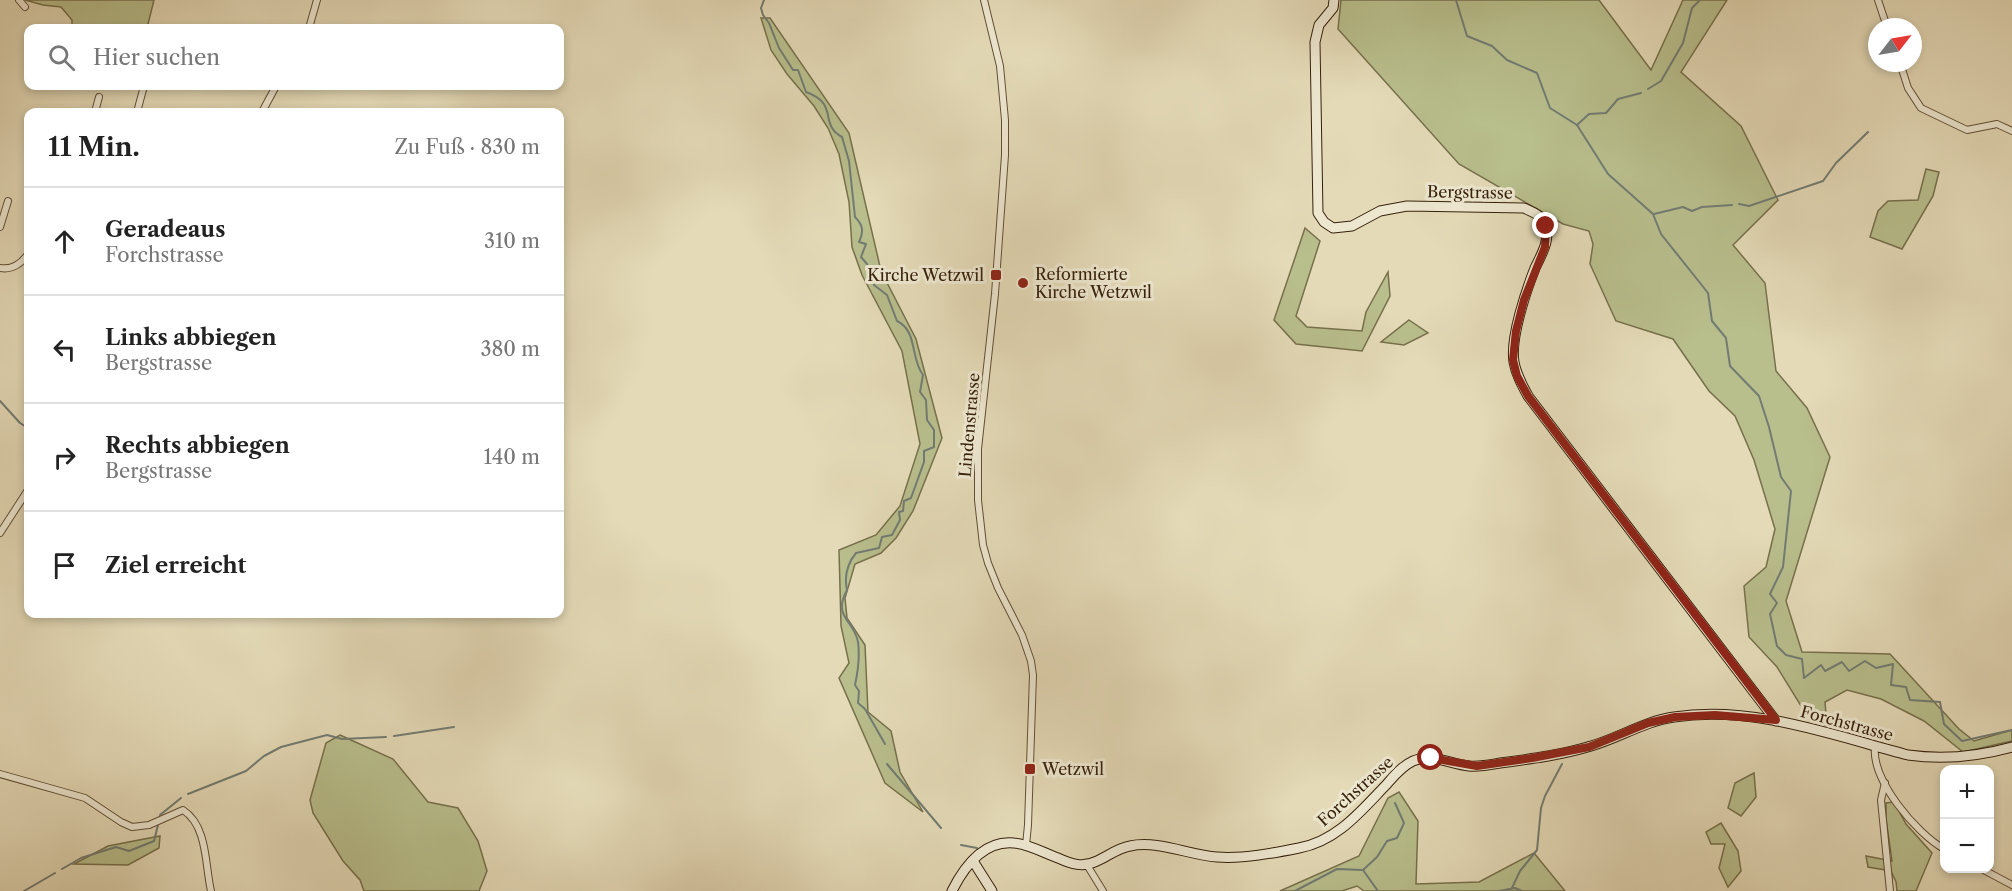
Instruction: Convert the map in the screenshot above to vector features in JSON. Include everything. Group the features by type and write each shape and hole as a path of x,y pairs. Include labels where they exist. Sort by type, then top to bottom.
{"main road":[{"name":"Bergstrasse","path":"1334,0 1333,8 1319,25 1315,42 1318,213 1324,222 1333,228 1352,226 1380,211 1407,206 1524,208 1539,215 1546,226 1545,247 1524,300 1516,331 1513,360 1517,376 1528,396 1776,720"},
{"name":"Forchstrasse","path":"1088,865 1132,846 1158,846 1198,855 1226,857 1286,850 1313,844 1341,829 1404,767 1420,759 1440,759 1477,766 1532,758 1589,747 1648,723 1675,717 1715,715 1776,720 1874,750 1946,759 1975,756 2012,747"},
{"path":"952,891 964,870 985,850 1006,843 1026,846 1074,864 1088,865"},
{"path":"973,861 992,891"}],"street":[{"path":"20,0 25,7"},
{"path":"310,24 317,0"},
{"name":"Lindenstrasse","path":"984,0 1000,66 1005,120 1005,155 995,294 978,449 978,500 983,545 988,563 1022,635 1033,675 1026,846"},
{"path":"1878,0 1884,18"},
{"path":"1903,72 1908,88 1921,108 1967,130 1997,124 2012,131"},
{"path":"138,108 143,90"},
{"path":"264,108 274,90"},
{"path":"96,108 99,97"},
{"path":"0,227 8,201"},
{"path":"0,268 13,268 24,260"},
{"path":"0,533 24,496"},
{"path":"1874,750 1875,765 1913,825 1940,846"},
{"path":"0,774 84,798 132,827 149,825 183,810 188,813 200,832 211,891"},
{"path":"1885,783 1881,800 1890,891"},
{"path":"1088,865 1103,891"},
{"path":"1989,873 2012,885"}],"green space":[{"path":"25,0 154,0 148,24 72,24 72,20 61,7"},
{"path":"1341,0 1599,0 1651,70 1683,0 1727,0 1681,72 1741,126 1778,200 1733,245 1765,283 1776,371 1807,408 1830,457 1786,601 1802,652 1890,654 1959,729 1974,741 2012,730 2012,741 1963,752 1924,721 1881,699 1847,690 1825,702 1827,726 1809,719 1777,667 1749,637 1744,586 1766,567 1775,529 1754,460 1735,416 1709,391 1673,339 1616,321 1590,264 1593,244 1589,231 1563,224 1459,164 1338,29"},
{"path":"761,18 770,18 849,133 881,271 916,339 942,438 913,511 896,538 881,553 855,564 845,598 847,618 865,645 868,712 891,731 900,772 923,812 885,783 839,678 849,663 841,626 839,550 876,535 900,506 920,444 902,351 862,275 852,247 849,202 839,154 828,128 771,50"},
{"path":"1926,169 1939,172 1933,196 1902,249 1870,237 1878,211 1888,201 1918,200"},
{"path":"1305,228 1320,241 1296,316 1307,327 1362,331 1366,312 1388,272 1390,296 1362,351 1296,344 1274,320"},
{"path":"1409,320 1428,333 1404,345 1381,342"},
{"path":"340,735 393,759 428,802 458,808 478,841 487,871 479,891 364,891 360,880 343,861 313,813 310,800 326,743"},
{"path":"1754,773 1756,797 1741,816 1728,808 1735,783"},
{"path":"1399,792 1418,821 1416,884 1479,882 1534,853 1565,891 1364,891 1357,886 1342,891 1280,891 1359,856 1388,798"},
{"path":"1894,802 1906,824 1932,853 1916,891 1897,891 1891,871 1868,867 1866,856 1892,861 1886,803"},
{"path":"1721,823 1738,851 1741,871 1728,887 1719,868 1725,844 1711,844 1706,832"},
{"path":"160,836 159,848 128,865 74,864 108,846"}],"waterway":[{"path":"764,0 761,8 763,15 769,23 779,48 793,70 798,70 806,92 823,102 831,126 842,137 849,161 855,217 862,228 859,242 866,244 861,257 867,264 874,285 887,295 897,321 904,325 911,338 916,361 923,375 920,392 926,400 927,420 934,430 934,447 924,451 924,462 911,498 904,501 903,511 899,512 900,520 892,535 882,537 879,548 856,553 850,561 846,575 847,590 842,606 845,618 858,642 855,685 859,691 858,703 865,709 885,744"},
{"path":"1456,0 1467,36 1492,46 1507,60 1537,73 1550,108 1577,125 1608,174 1653,214 1661,234 1708,293 1712,321 1726,338 1730,366 1759,396 1781,477 1791,491 1783,567 1770,594 1777,603 1770,614 1777,646 1786,655 1802,659 1804,678 1821,665 1825,671 1842,662 1849,671 1865,661 1876,668 1893,664 1891,685 1906,687 1910,700 1940,702 1944,724 1962,741 2012,730"},
{"path":"1648,89 1661,81 1683,43 1692,8 1700,0"},
{"path":"1577,125 1589,114 1606,113 1618,99 1641,93"},
{"path":"1739,204 1749,206 1823,181 1836,163 1868,132"},
{"path":"1654,214 1683,207 1692,211 1702,207 1732,205"},
{"path":"0,401 24,426"},
{"path":"394,736 454,727"},
{"path":"188,794 246,771 264,756 281,747 327,735 342,739 386,737"},
{"path":"887,764 941,828"},
{"path":"1512,888 1520,871 1537,850 1541,808 1562,764"},
{"path":"160,815 181,798"},
{"path":"1363,870 1377,857 1387,841 1397,838 1404,823 1395,803"},
{"path":"62,869 81,858 116,847 129,851 154,841 158,825"},
{"path":"961,845 977,848"},
{"path":"1295,891 1337,869 1363,870 1378,891"},
{"path":"24,891 55,873"},
{"path":"1499,891 1515,888 1522,891"}],"place":[{"name":"Kirche Wetzwil","path":"996,275"},
{"name":"Reformierte Kirche Wetzwil","path":"1023,283"},
{"name":"Wetzwil","path":"1030,769"}],"route":[{"path":"1431,758 1468,766 1532,758 1589,747 1648,723 1675,717 1715,715 1776,720 1528,396 1517,376 1513,360 1516,331 1535,268 1545,247 1546,226"}]}
